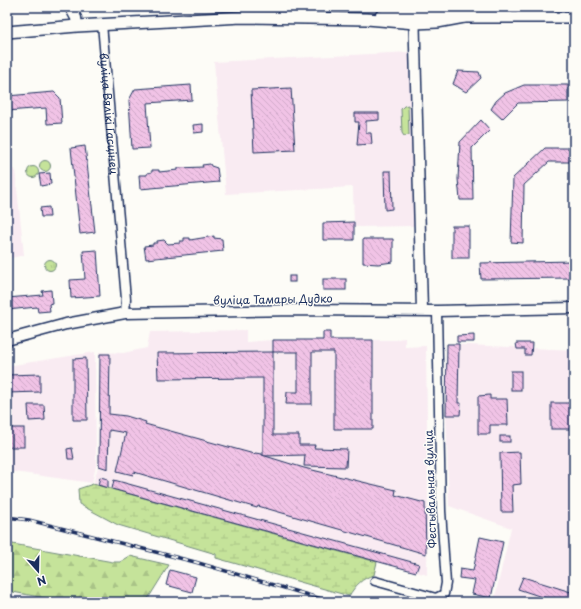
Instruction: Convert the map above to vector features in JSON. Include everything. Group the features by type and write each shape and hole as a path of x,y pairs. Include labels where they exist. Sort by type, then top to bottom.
{"main road":[{"path":"7,32 102,24 242,17 367,19 414,14 437,22 464,17 574,17"}],"street":[{"path":"70,7 76,18 77,26"},
{"path":"414,14 422,310"},
{"name":"вуліца Вялікі Гасцінец","path":"102,24 126,299 125,313"},
{"name":"вуліца Тамары Дудко","path":"7,340 66,324 125,313 299,310 437,311 574,308"},
{"name":"Фестывальная вуліца","path":"375,581 436,598 444,594 446,583 441,511 437,311"}],"shaded area":[{"path":"410,52 415,226 354,227 353,187 226,194 214,62"},
{"path":"7,169 15,169 24,255 7,259"},
{"path":"246,330 246,342 273,340 396,340 405,338 405,347 426,346 428,501 427,575 93,484 98,467 99,352 123,353 147,348 150,332"},
{"path":"447,344 574,350 574,602 494,601 511,528 449,506 446,415"},
{"path":"95,352 96,466 92,483 7,471 7,366"}],"green space":[{"path":"408,105 409,135 404,136 402,133 401,109"},
{"path":"43,161 47,161 49,162 49,170 43,171 40,168 40,164"},
{"path":"31,167 35,167 37,168 37,176 31,177 28,174 28,170"},
{"path":"48,260 52,260 54,261 54,269 48,270 45,267 45,263"},
{"path":"93,484 377,562 374,575 359,583 349,596 216,558 216,554 118,525 79,504 78,489"},
{"path":"7,543 113,562 120,562 130,556 169,565 146,602 133,602 128,599 126,602 67,602 7,591"}],"building":[{"path":"458,71 479,72 481,78 466,92 453,84"},
{"path":"191,85 192,100 147,103 150,148 132,149 129,100 135,89"},
{"path":"524,85 568,85 568,102 518,103 502,119 491,109 496,101 505,93"},
{"path":"291,88 295,150 254,152 251,90"},
{"path":"54,92 60,98 62,123 47,124 46,108 7,111 7,96"},
{"path":"355,113 379,113 379,120 366,121 366,133 371,133 372,144 357,145 359,122 355,122"},
{"path":"481,120 490,130 472,148 473,200 460,200 458,179 460,142"},
{"path":"203,124 203,132 194,133 193,125"},
{"path":"85,146 95,232 80,234 71,148"},
{"path":"545,148 574,148 574,162 549,162 524,185 523,243 511,242 513,178"},
{"path":"210,164 211,166 217,168 219,182 140,189 139,175 147,175 147,173 152,172 152,170 159,170 159,172 178,170 178,168 203,167 202,165"},
{"path":"384,171 391,171 392,209 385,210"},
{"path":"50,173 51,184 41,186 39,174"},
{"path":"49,207 50,217 41,217 40,208"},
{"path":"354,222 354,240 323,240 323,223"},
{"path":"452,226 469,226 469,258 452,258"},
{"path":"214,236 214,238 222,239 223,251 146,259 144,246 153,245 153,243 157,243 157,241 164,240 168,244 180,243 180,241 184,241 184,238 190,238 190,240"},
{"path":"363,239 393,239 393,262 378,264 363,263"},
{"path":"97,250 100,296 71,298 70,280 85,279 83,251"},
{"path":"573,261 573,278 481,279 480,263"},
{"path":"289,276 295,276 295,282 289,282"},
{"path":"323,279 346,279 346,290 323,290"},
{"path":"51,290 52,303 49,304 50,311 38,312 37,307 7,310 7,298 43,295 42,291"},
{"path":"323,332 330,332 330,340 373,340 373,429 334,429 334,352 312,352 312,404 286,404 287,392 298,392 298,352 273,352 273,340 323,340"},
{"path":"474,335 474,342 457,342 457,336"},
{"path":"516,343 532,343 531,355 525,355 525,349 517,349"},
{"path":"447,344 459,344 458,403 461,403 460,415 446,415"},
{"path":"273,352 273,435 299,435 299,445 315,445 314,448 347,449 346,467 304,466 305,455 263,456 263,378 158,379 157,353"},
{"path":"100,354 110,354 109,414 126,416 146,422 145,424 254,454 262,454 304,468 396,490 395,495 425,503 426,554 258,506 257,508 134,472 133,475 117,471 126,433 109,430 108,469 99,466"},
{"path":"86,358 87,420 73,420 73,359"},
{"path":"511,371 521,371 521,390 511,390"},
{"path":"40,374 40,392 7,393 7,375"},
{"path":"490,395 490,399 507,399 508,425 490,425 490,434 478,434 478,396"},
{"path":"551,403 574,403 574,429 551,429"},
{"path":"28,405 44,405 45,420 29,421"},
{"path":"7,428 24,428 24,447 7,447"},
{"path":"500,436 510,436 510,442 500,442"},
{"path":"72,448 74,459 68,459 67,449"},
{"path":"520,452 521,484 512,485 513,512 501,512 500,453"},
{"path":"100,477 108,479 108,488 98,485"},
{"path":"114,480 419,564 416,572 112,489"},
{"path":"480,537 503,542 491,598 472,594 475,580 459,578 460,569 473,571"},
{"path":"170,570 196,577 192,592 166,585"},
{"path":"523,577 574,593 574,602 557,602 518,589"}],"railway":[{"path":"7,517 29,520 195,562 332,602"}]}
